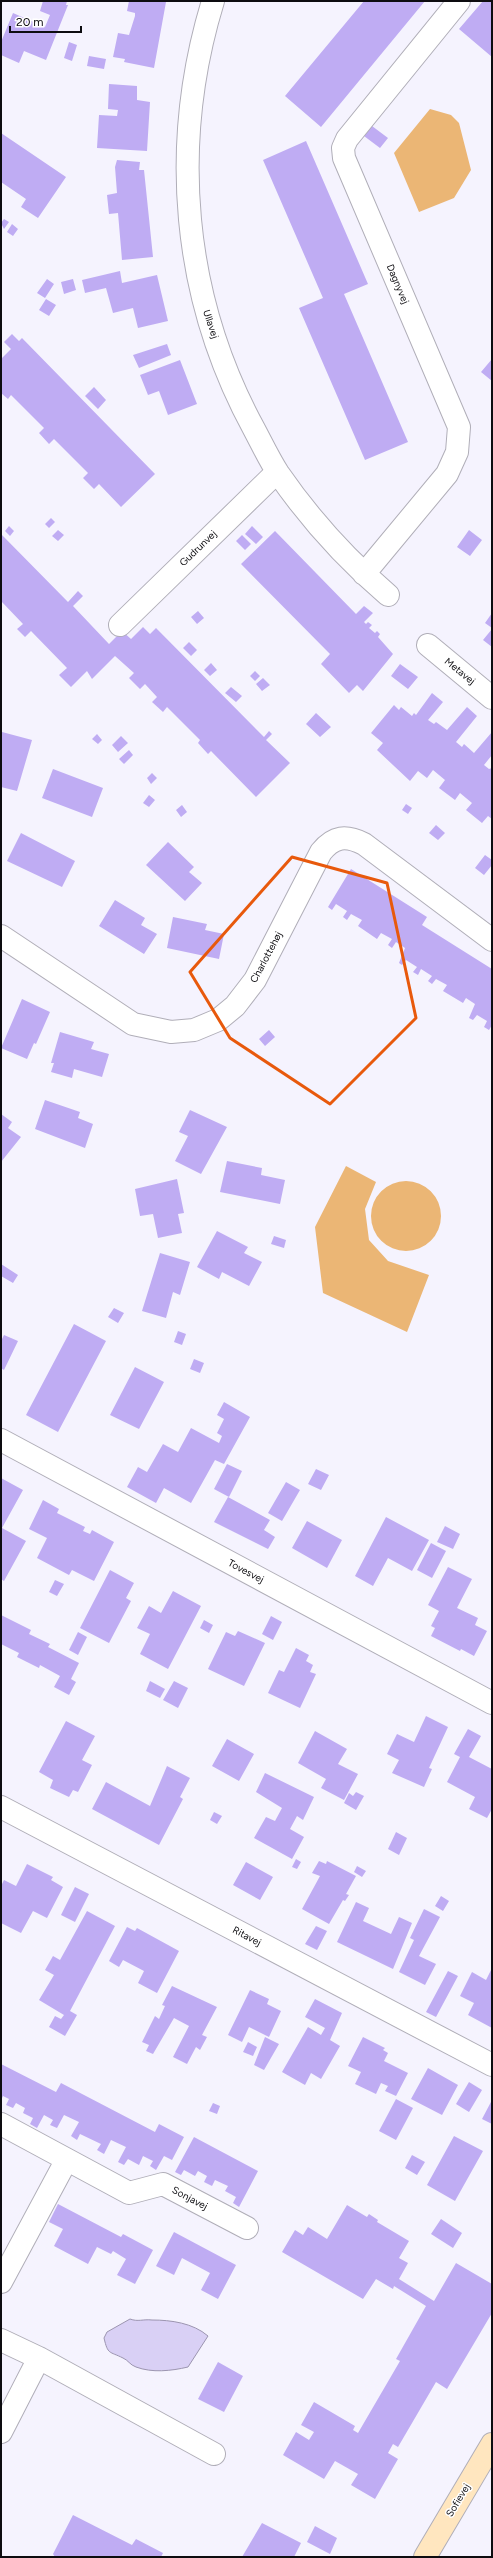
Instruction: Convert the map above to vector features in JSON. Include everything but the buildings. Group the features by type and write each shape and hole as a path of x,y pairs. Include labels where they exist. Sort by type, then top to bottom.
{"street":[{"name":"Ullavej","path":"212,1 200,44 189,109 186,178 192,239 206,313 234,392 277,472 321,530 364,574 388,595"},
{"name":"Dagnyvej","path":"364,574 447,474 457,452 459,427 344,158 344,148 347,139 459,1"},
{"name":"Gudrunvej","path":"120,625 277,472"},
{"name":"Metavej","path":"428,645 492,698"},
{"name":"Charlottehøj","path":"1,936 132,1024 171,1032 194,1030 218,1020 236,1006 255,980 321,852 329,842 340,837 352,838 364,844 492,940"},
{"name":"Tovesvej","path":"1,1440 492,1703"},
{"name":"Ritavej","path":"1,1807 492,2065"},
{"name":"Sonjavej","path":"1,2124 66,2161 129,2193 164,2184 247,2228"},
{"path":"1,2282 66,2161"},
{"path":"1,2340 39,2358 214,2454"},
{"path":"1,2432 39,2358"},
{"name":"Sofievej","path":"425,2557 492,2444"}],"highlighted area":[{"path":"292,857 387,883 416,1018 330,1104 230,1038 190,972"}],"shaded area":[{"path":"430,109 451,115 459,123 471,170 454,198 419,212 394,153"},
{"path":"346,1166 376,1182 365,1209 369,1240 388,1261 429,1275 407,1332 323,1293 315,1227"},
{"path":"399,1181 413,1181 426,1187 435,1196 439,1202 441,1216 439,1230 431,1241 420,1249 413,1251 399,1251 392,1249 381,1241 373,1230 371,1223 371,1209 373,1202 381,1191 392,1183"},
{"path":"130,2319 182,2323 196,2328 208,2336 188,2367 162,2371 142,2369 110,2352 104,2338 107,2332"}]}
